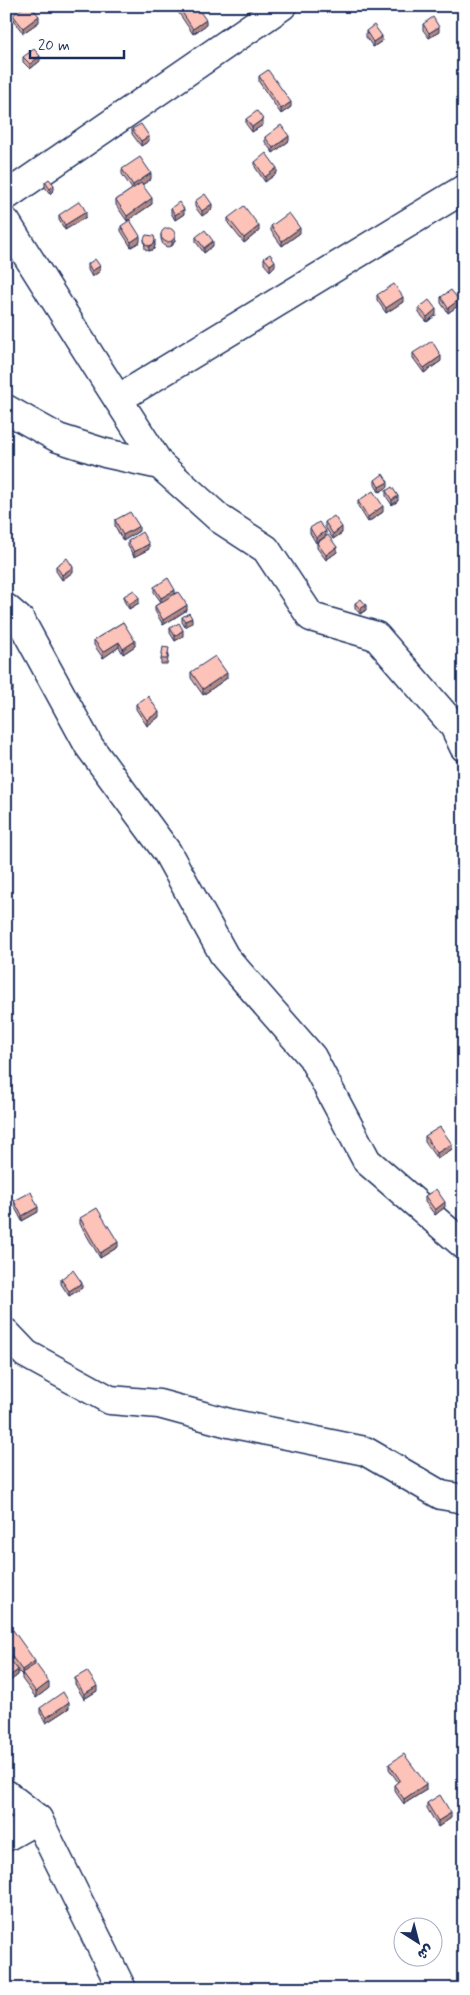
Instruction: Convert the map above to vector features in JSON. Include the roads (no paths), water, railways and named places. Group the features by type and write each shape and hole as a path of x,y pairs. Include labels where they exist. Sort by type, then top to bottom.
{"street":[{"path":"6,196 282,6"},
{"path":"118,399 464,189"},
{"path":"6,222 160,465 220,519 266,549 311,616 376,636 454,726 464,747"},
{"path":"6,409 58,438 105,453 160,465"},
{"path":"6,608 21,621 89,746 167,852 225,957 312,1057 367,1161 464,1245"},
{"path":"6,1333 26,1354 110,1400 160,1404 229,1423 365,1451 441,1495 464,1499"},
{"path":"6,1794 38,1819 122,1989"},
{"path":"6,1837 38,1819"}]}
